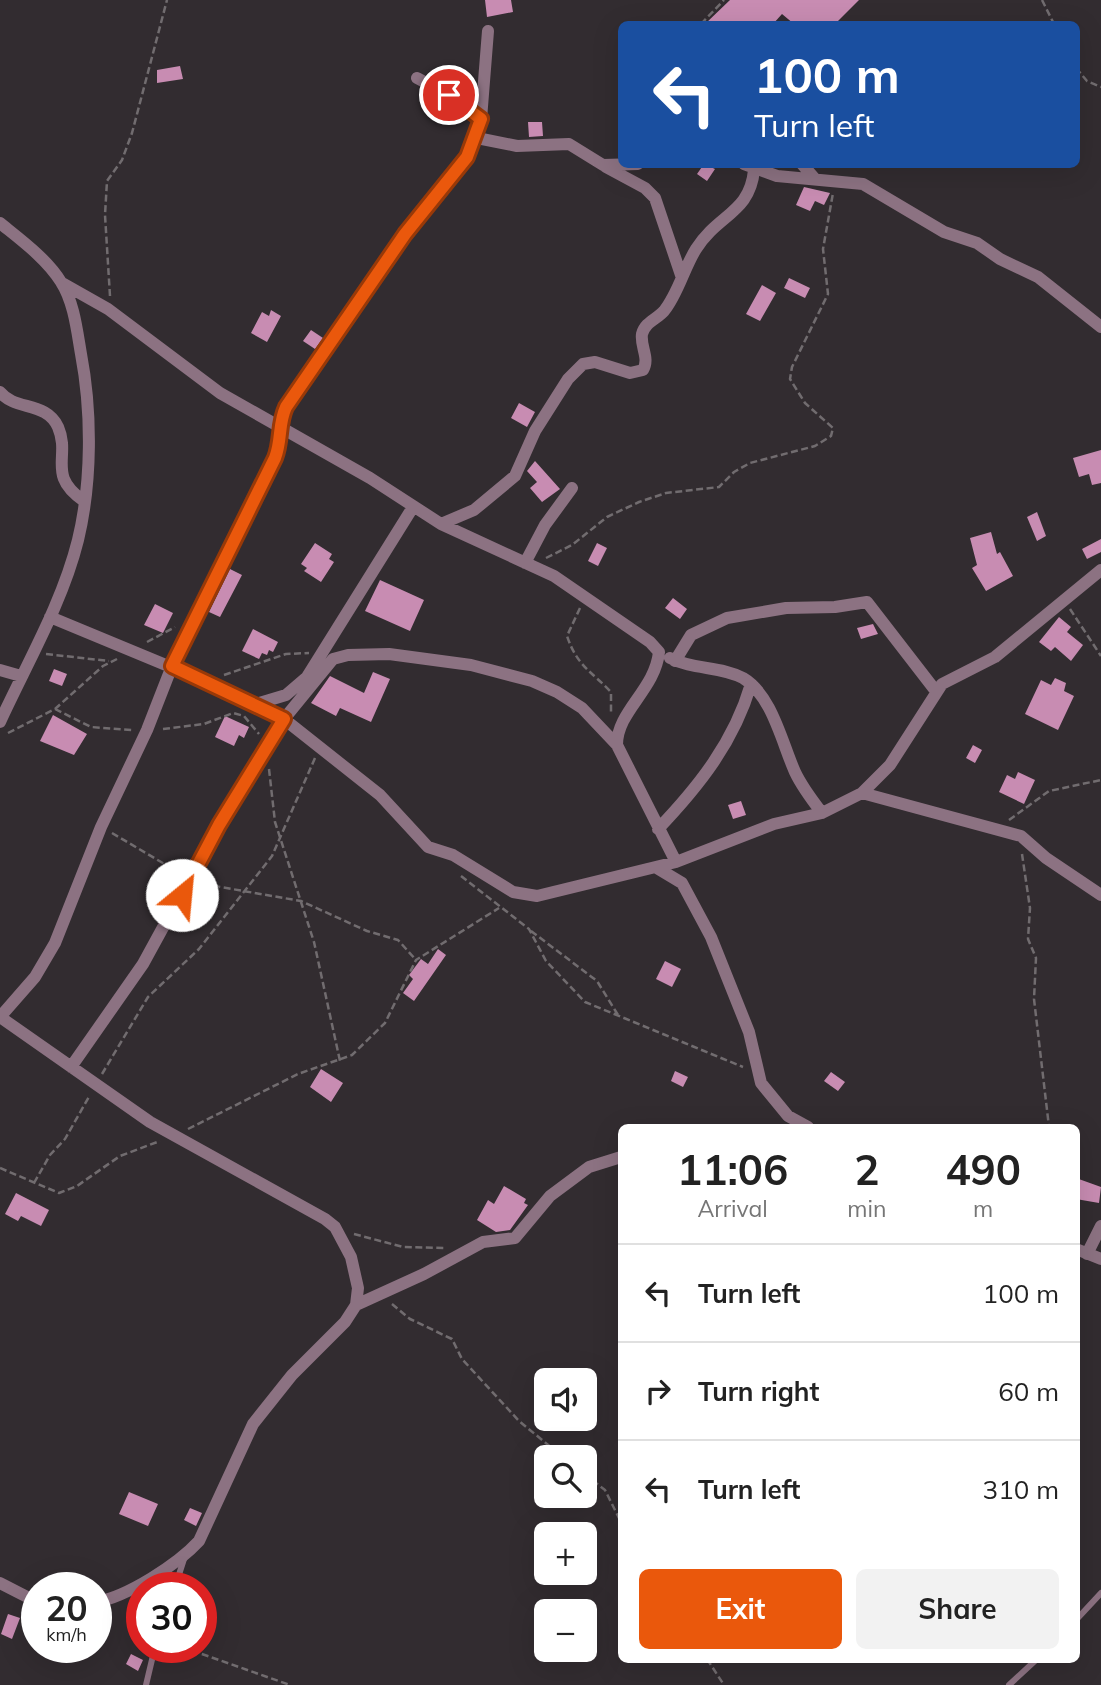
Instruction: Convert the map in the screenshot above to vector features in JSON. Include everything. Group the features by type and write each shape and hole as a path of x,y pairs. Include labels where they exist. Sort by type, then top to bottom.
{"street":[{"path":"356,1305 356,1271 345,1243 335,1227 309,1209 173,1137 0,1017 35,977 55,943 101,827 147,730 172,666 272,464 280,442 279,428 286,407 420,214 457,171 477,138 488,31"},
{"path":"417,78 449,95 481,119"},
{"path":"477,138 517,146 569,144 645,188 655,198 681,275"},
{"path":"603,165 618,165"},
{"path":"441,524 474,510 515,476 535,430 568,379 583,364 595,362 630,373 643,370 646,360 642,335 650,322 665,309 681,275 706,234 748,199 749,168"},
{"path":"752,168 777,176 863,184 944,232 977,243 1000,260 1056,289 1101,327"},
{"path":"805,168 815,179"},
{"path":"0,223 46,264 62,283 108,309 187,371 279,428 370,478 441,524 526,561 588,597 650,642 659,652 675,661 689,667 729,673 751,684 765,703 797,775 822,813"},
{"path":"0,722 50,617 78,539 84,501 88,435 85,372 76,326 62,283"},
{"path":"0,392 13,404 31,405 52,420 60,436 60,463 65,480 84,501"},
{"path":"526,561 545,525 572,488"},
{"path":"256,704 286,695 298,686 322,655 413,507"},
{"path":"50,617 172,666 284,719 394,808 428,847 453,855 513,892 537,896 556,894 676,862 774,824 822,813 862,793 890,765 935,690 995,657 1101,570"},
{"path":"675,661 691,635 727,618 786,608 867,602 935,690"},
{"path":"617,740 652,680 659,652"},
{"path":"71,1067 123,996 284,719 333,659 348,655 389,654 471,665 531,681 582,708 617,740 658,830 676,862"},
{"path":"0,670 21,676"},
{"path":"658,830 692,795 708,772 739,716 751,684"},
{"path":"862,793 1021,836 1046,858 1101,895"},
{"path":"657,868 682,883 710,937 749,1032 761,1083 773,1101 788,1116 803,1124"},
{"path":"112,1597 129,1591 186,1553 206,1529 253,1424 292,1376 345,1322 356,1305 424,1274 483,1242 515,1238 550,1196 589,1167 618,1158"},
{"path":"1101,1226 1082,1252 1101,1259"},
{"path":"0,1583 21,1594"}],"lane":[{"path":"180,1572 186,1553"},
{"path":"1080,1616 1101,1593"},
{"path":"146,1685 151,1663"},
{"path":"1009,1685 1033,1663"}],"path":[{"path":"108,309 111,290 105,215 107,181 122,160 132,133 167,0"},
{"path":"704,21 724,0"},
{"path":"1042,0 1052,21"},
{"path":"1080,73 1087,81 1101,88"},
{"path":"526,561 560,553 607,517 639,502 687,489 719,487 734,472 750,463 815,446 831,436 833,428 805,403 790,379 792,367 828,294 823,249 833,180"},
{"path":"588,597 575,614 567,636 574,655 584,668 611,692 611,722 617,740"},
{"path":"1063,599 1101,656"},
{"path":"131,650 166,634 180,623"},
{"path":"0,737 55,709 110,661 32,653"},
{"path":"206,681 286,654 322,655"},
{"path":"55,709 91,727 147,730 193,727 214,722 227,714 238,713 268,744"},
{"path":"34,1183 50,1155 65,1139 148,997 199,949 272,856 320,748"},
{"path":"269,766 272,807 280,840 314,942 340,1061"},
{"path":"998,828 1049,792 1101,780"},
{"path":"101,827 190,880 301,901 367,931 398,940 416,960"},
{"path":"1021,836 1025,890 1030,908 1028,939 1035,958 1034,999 1049,1124"},
{"path":"454,870 499,908 587,971 603,990 618,1015"},
{"path":"0,1168 52,1192 66,1191 120,1156 173,1137 298,1074 340,1061 363,1046 384,1023 416,960 499,908"},
{"path":"529,929 545,961 585,1002 759,1073"},
{"path":"335,1227 402,1247 448,1248"},
{"path":"384,1291 401,1313 452,1339 462,1359 519,1421 548,1445"},
{"path":"597,1484 605,1490 618,1516"},
{"path":"217,1659 290,1685"},
{"path":"710,1663 724,1685"}],"building":[{"path":"485,0 511,0 513,12 487,17"},
{"path":"730,0 859,0 838,21 790,21 782,14 776,21 708,21"},
{"path":"180,66 183,79 157,83 157,70"},
{"path":"528,122 542,122 543,136 529,137"},
{"path":"701,168 715,169 707,181 697,174"},
{"path":"804,187 830,193 824,205 815,201 810,211 796,205"},
{"path":"789,278 810,288 805,298 784,288"},
{"path":"762,285 776,293 760,321 746,314"},
{"path":"271,310 281,316 267,342 251,333 262,312 269,316"},
{"path":"311,330 323,338 315,349 303,341"},
{"path":"519,403 535,412 527,427 511,418"},
{"path":"1101,450 1101,483 1092,485 1089,474 1079,477 1073,458"},
{"path":"535,461 560,489 542,502 530,488 537,482 527,471"},
{"path":"1037,512 1046,536 1037,541 1027,517"},
{"path":"991,532 997,554 1000,552 1013,576 986,591 972,568 977,565 970,538"},
{"path":"1101,539 1101,552 1087,559 1082,549"},
{"path":"315,543 332,554 329,559 334,562 321,582 304,571 307,568 301,564"},
{"path":"597,543 607,548 598,566 588,561"},
{"path":"230,569 242,575 220,617 209,612"},
{"path":"380,580 424,600 410,631 365,611"},
{"path":"673,598 687,609 680,619 665,608"},
{"path":"155,604 173,613 163,633 144,625"},
{"path":"1059,617 1071,627 1067,632 1083,645 1071,661 1055,647 1051,651 1039,642"},
{"path":"873,624 878,634 861,639 857,628"},
{"path":"253,629 278,642 273,652 269,650 267,655 262,653 259,659 242,651"},
{"path":"54,669 67,674 62,686 49,681"},
{"path":"373,672 390,679 371,722 340,708 336,716 311,703 330,676 364,693"},
{"path":"1055,678 1066,683 1064,691 1074,696 1058,730 1025,714 1041,680 1051,685"},
{"path":"53,715 87,734 74,755 40,741"},
{"path":"225,716 249,727 244,738 239,735 234,746 215,737"},
{"path":"973,745 982,750 975,763 966,758"},
{"path":"1018,772 1035,780 1024,804 999,792 1007,775 1015,779"},
{"path":"741,801 746,815 733,819 728,805"},
{"path":"438,949 446,955 414,1001 403,993 413,979 409,975 421,959 428,964"},
{"path":"665,961 681,969 672,987 656,979"},
{"path":"321,1069 343,1083 331,1102 310,1087"},
{"path":"675,1071 688,1077 683,1087 671,1081"},
{"path":"831,1072 845,1082 838,1091 824,1081"},
{"path":"1080,1179 1101,1187 1099,1203 1080,1200"},
{"path":"504,1186 526,1199 524,1203 528,1205 510,1230 496,1232 477,1220 488,1200 494,1204"},
{"path":"16,1193 49,1210 41,1226 21,1216 18,1221 5,1214"},
{"path":"129,1492 158,1504 148,1526 119,1514"},
{"path":"190,1508 202,1513 196,1526 184,1520"},
{"path":"8,1614 20,1618 12,1639 1,1634"},
{"path":"126,1663 142,1663 138,1671"}],"route":[{"path":"182,895 219,825 284,719 172,666 275,458 281,438 280,419 286,407 405,234 457,171 477,138 481,119 449,95"}]}
